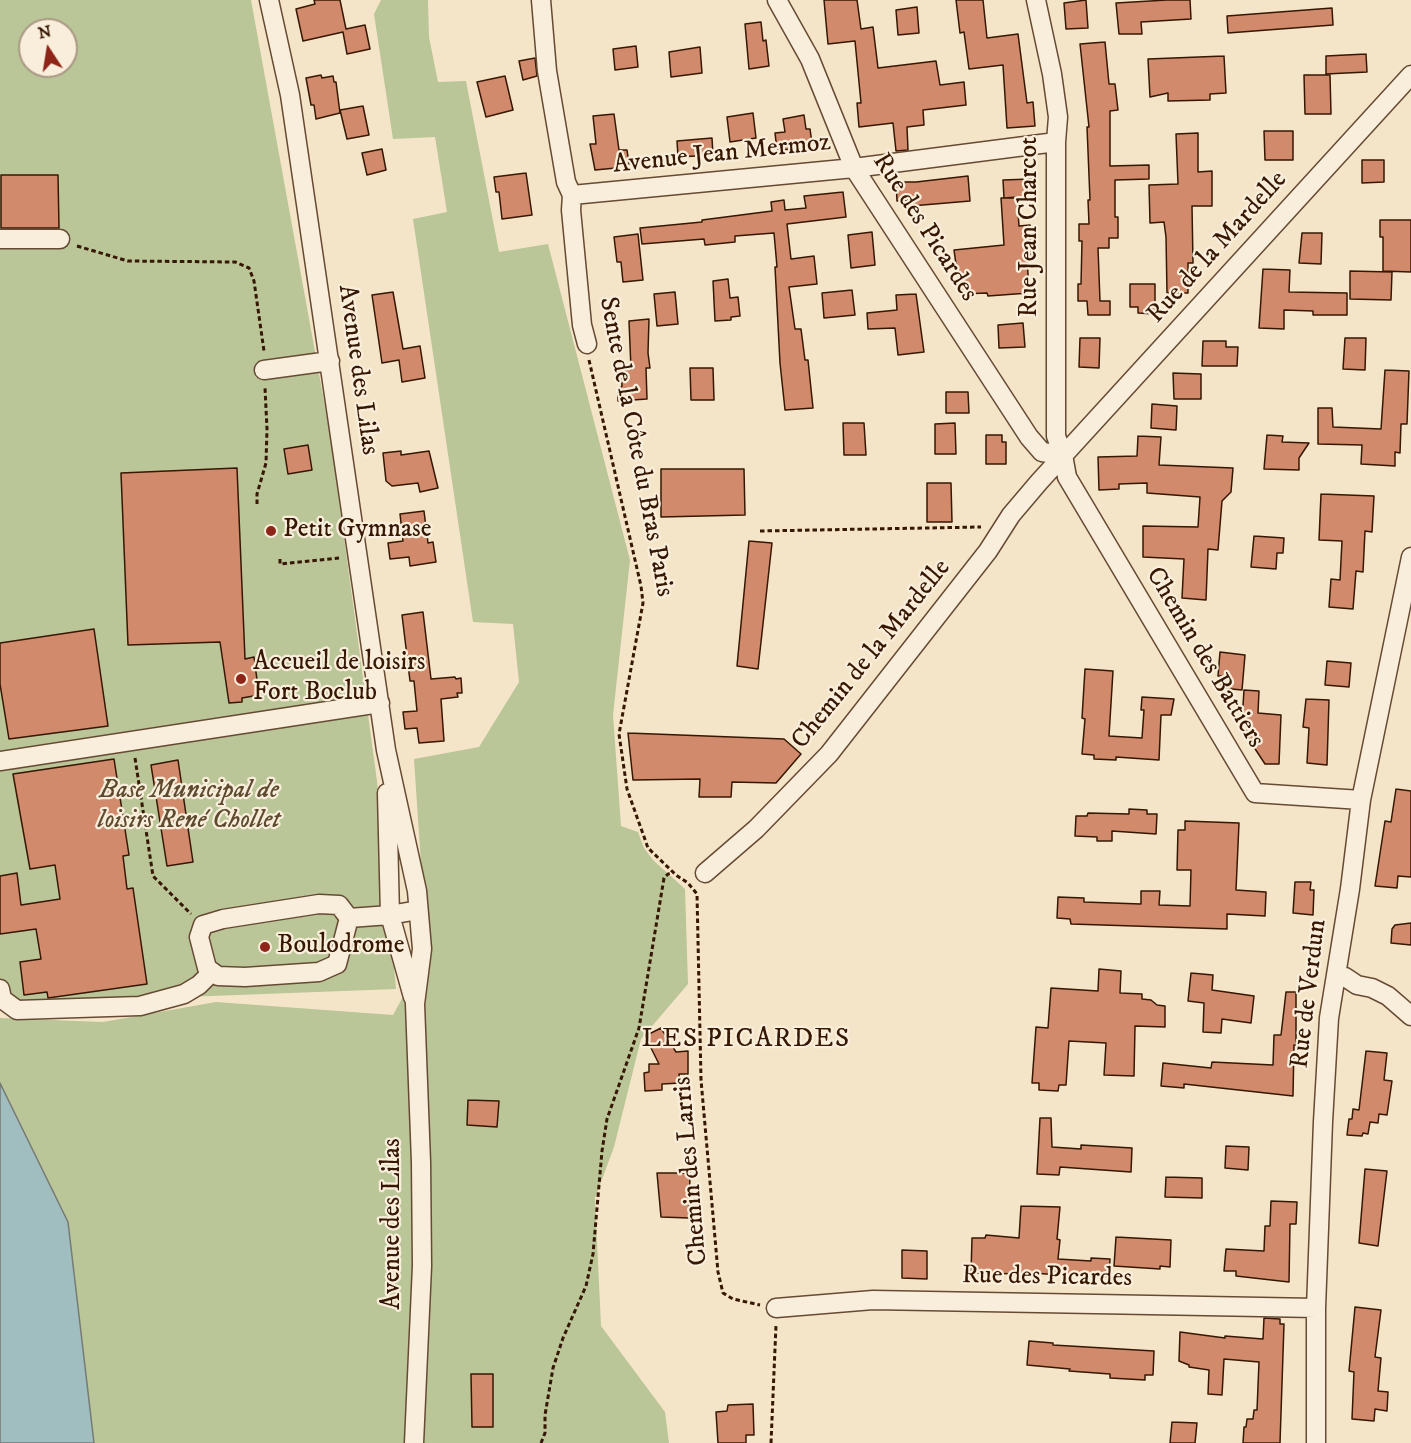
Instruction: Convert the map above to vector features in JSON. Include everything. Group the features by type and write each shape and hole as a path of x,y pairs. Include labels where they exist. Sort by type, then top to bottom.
{"street":[{"name":"Avenue des Lilas","path":"269,0 290,95 386,750 417,891 422,949 415,1004 422,1266 414,1443"},
{"name":"Sente de la Côte du Bras Paris","path":"541,0 547,71 566,182 572,195 571,210 582,325 587,344"},
{"name":"Rue des Picardes","path":"777,0 810,59 854,168 1029,437 1042,452 1063,455"},
{"name":"Rue Jean Charcot","path":"1036,0 1056,96 1058,117 1056,142 1056,436 1063,455"},
{"name":"Rue de la Mardelle","path":"1063,455 1411,75"},
{"name":"Avenue Jean Mermoz","path":"572,195 854,168 1056,142"},
{"path":"0,239 60,239"},
{"path":"264,370 330,362"},
{"name":"Chemin de la Mardelle","path":"705,873 756,829 828,754 988,551 1004,527 1063,455"},
{"name":"Chemin des Battiers","path":"1063,455 1068,477 1255,793 1361,801"},
{"name":"Rue de Verdun","path":"1316,1443 1316,1308 1323,1110 1329,1018 1350,889 1361,801 1411,557"},
{"path":"0,761 380,704"},
{"name":"Avenue des Lilas","path":"386,750 390,915 415,1004"},
{"path":"390,895 417,891"},
{"path":"319,904 339,905 349,918 337,964 319,972 244,977 218,976 207,968 199,937 203,925 223,919 319,904"},
{"path":"349,918 418,910"},
{"path":"0,989 2,999 17,1010 140,1006 184,994 199,985 212,972"},
{"path":"1336,976 1345,977 1357,985 1372,988 1388,996 1411,1016"},
{"name":"Rue des Picardes","path":"776,1308 873,1300 1316,1308"}],"path":[{"path":"60,239 66,244 128,261 235,262 249,268 254,282 263,339 267,429 266,463 257,494 257,504"},
{"name":"Sente de la Côte du Bras Paris","path":"587,344 589,363 643,603 619,734 627,789 648,848 688,883"},
{"path":"760,531 1004,527"},
{"path":"280,559 280,564 358,556"},
{"path":"132,741 153,876 203,925"},
{"path":"541,1443 545,1433 545,1415 553,1368 563,1338 586,1286 593,1254 602,1150 608,1119 639,1028 664,878 674,873"},
{"name":"Chemin des Larris","path":"688,883 697,894 701,1080 718,1272 723,1293 733,1299 776,1308"},
{"path":"771,1443 776,1308"}],"green space":[{"name":"Base Municipal de loisirs René Chollet","path":"0,0 251,0 330,434 377,781 396,989 0,1004"},
{"path":"381,0 428,0 429,37 438,82 466,81 499,252 548,244 630,560 613,715 621,826 638,832 644,848 653,860 685,889 688,984 641,1039 614,1147 595,1198 601,1326 665,1412 669,1443 94,1443 68,1222 0,1083 0,1018 103,1022 216,1002 393,1015 427,953 414,759 479,747 519,682 513,624 473,622 413,219 447,212 435,137 393,139 374,14"}],"water":[{"path":"0,1083 68,1222 94,1443 0,1443"}],"building":[{"path":"314,0 340,0 346,29 365,25 370,49 347,54 343,32 303,41 296,9 315,4"},
{"path":"824,0 857,0 861,29 873,27 878,68 936,61 940,85 964,82 966,105 923,110 924,125 907,127 908,150 896,151 893,123 859,127 857,103 861,103 855,41 828,44"},
{"path":"956,0 983,0 987,38 1018,34 1027,103 1033,102 1035,126 1007,128 1003,65 969,69 964,32 960,33"},
{"path":"1086,0 1088,28 1066,29 1064,3"},
{"path":"1190,0 1191,19 1141,22 1142,34 1119,34 1116,3"},
{"path":"917,7 919,33 898,35 896,10"},
{"path":"1332,8 1333,25 1228,33 1227,16"},
{"path":"761,22 769,66 749,69 745,24"},
{"path":"1105,42 1109,84 1115,84 1118,110 1110,111 1110,166 1149,165 1149,179 1115,180 1115,217 1118,217 1118,238 1109,238 1109,248 1098,248 1100,301 1110,301 1110,315 1088,315 1087,301 1078,301 1078,284 1081,284 1082,241 1079,241 1079,224 1089,224 1088,200 1090,200 1087,127 1089,127 1080,44"},
{"path":"636,46 638,67 615,70 613,49"},
{"path":"700,47 702,73 671,77 669,52"},
{"path":"1366,54 1367,72 1326,74 1326,56"},
{"path":"1224,56 1226,93 1210,94 1210,100 1168,101 1168,93 1150,97 1148,59"},
{"path":"535,58 537,76 523,80 519,61"},
{"path":"321,75 322,78 333,76 336,82 340,113 316,119 306,78"},
{"path":"1304,75 1330,75 1331,114 1305,114"},
{"path":"505,76 513,110 486,117 477,82"},
{"path":"363,106 369,135 347,139 340,110"},
{"path":"753,113 756,138 730,142 727,117"},
{"path":"614,114 619,150 627,150 629,164 595,170 590,144 596,144 593,116"},
{"path":"804,115 806,129 810,129 812,143 793,145 794,149 777,150 775,133 785,132 783,119"},
{"path":"1264,131 1293,131 1293,160 1265,160"},
{"path":"1198,133 1198,172 1212,171 1212,206 1192,206 1193,263 1188,263 1188,293 1167,293 1164,222 1150,223 1149,185 1178,184 1176,134"},
{"path":"712,138 713,155 678,157 677,141"},
{"path":"382,149 386,170 367,175 362,153"},
{"path":"1362,160 1384,160 1384,182 1362,183"},
{"path":"526,173 532,215 502,219 499,192 496,192 494,177"},
{"path":"1,175 58,175 59,228 1,228"},
{"path":"968,176 970,201 911,206 910,200 897,201 896,182"},
{"path":"1031,179 1032,196 1004,198 1003,180"},
{"path":"843,192 846,217 787,224 791,259 814,256 817,284 789,287 795,329 801,329 805,360 808,360 813,408 785,410 780,363 774,233 735,236 735,242 705,245 704,239 642,244 640,228 702,222 702,220 772,211 771,202 784,200 785,210 806,208 804,196"},
{"path":"1001,198 1017,198 1019,226 1030,225 1031,255 1027,256 1029,293 988,296 987,293 960,294 954,250 1004,245"},
{"path":"1380,220 1411,220 1411,272 1383,271 1383,237 1380,237"},
{"path":"872,232 875,265 851,268 848,235"},
{"path":"1302,233 1322,233 1321,264 1299,263"},
{"path":"638,234 643,280 623,282 621,262 617,262 614,237"},
{"path":"1263,269 1290,270 1289,292 1347,293 1347,315 1313,315 1313,311 1284,310 1284,329 1259,328"},
{"path":"1350,271 1392,272 1391,300 1350,299"},
{"path":"728,279 730,298 738,297 740,316 731,317 731,320 715,321 713,281"},
{"path":"1130,284 1155,284 1155,314 1138,313 1138,307 1130,307"},
{"path":"852,290 855,315 824,318 822,293"},
{"path":"393,292 403,349 420,346 425,378 402,382 399,360 382,363 372,295"},
{"path":"675,292 678,324 657,326 654,294"},
{"path":"916,294 924,352 898,355 895,328 868,329 867,313 897,310 896,295"},
{"path":"649,319 650,368 646,368 647,399 618,401 618,390 622,386 621,370 631,369 629,321"},
{"path":"1023,323 1025,347 999,348 998,325"},
{"path":"1080,338 1100,338 1099,368 1079,367"},
{"path":"1345,338 1366,338 1365,370 1343,369"},
{"path":"1203,341 1226,341 1226,347 1238,347 1237,366 1202,366"},
{"path":"690,368 713,368 714,400 691,400"},
{"path":"1385,370 1409,371 1407,424 1401,424 1400,453 1395,452 1395,466 1361,464 1362,445 1318,444 1318,408 1332,408 1333,427 1381,429"},
{"path":"1173,373 1201,374 1201,399 1174,399"},
{"path":"946,392 968,392 969,413 946,413"},
{"path":"1152,404 1177,406 1176,430 1151,428"},
{"path":"843,423 864,423 866,455 844,455"},
{"path":"955,423 956,454 935,454 935,424"},
{"path":"986,435 1002,435 1002,442 1006,442 1006,464 986,464"},
{"path":"1267,435 1283,436 1282,442 1309,443 1299,458 1299,470 1264,469"},
{"path":"1138,436 1161,437 1159,465 1233,468 1231,492 1222,501 1218,550 1208,549 1206,600 1182,598 1184,559 1143,557 1143,526 1198,527 1200,497 1147,493 1147,483 1119,484 1119,489 1099,490 1098,457 1137,456"},
{"path":"308,445 312,470 288,474 284,449"},
{"path":"401,451 401,455 429,451 438,488 420,492 418,483 392,486 386,481 383,453"},
{"path":"237,468 245,659 254,657 259,695 242,698 242,702 229,703 220,642 128,645 121,473"},
{"path":"661,469 744,469 745,515 661,517"},
{"path":"927,483 951,483 952,522 927,522"},
{"path":"1321,494 1374,496 1372,532 1365,531 1363,572 1356,571 1353,609 1329,607 1331,579 1340,580 1342,541 1319,540"},
{"path":"424,511 428,543 433,542 436,562 410,566 409,557 390,559 388,543 403,541 400,514"},
{"path":"1254,536 1284,538 1283,553 1277,553 1276,569 1251,567"},
{"path":"749,541 772,543 758,669 737,666"},
{"path":"423,612 431,679 461,678 462,693 457,693 458,697 441,699 444,741 419,743 417,728 405,729 403,712 417,711 414,681 410,681 402,615"},
{"path":"94,629 108,726 9,739 0,684 0,643"},
{"path":"1220,652 1245,655 1242,690 1221,688 1222,676 1218,676"},
{"path":"1327,661 1351,663 1349,687 1325,685"},
{"path":"1085,669 1113,671 1109,736 1142,738 1144,710 1141,710 1142,697 1174,699 1171,715 1161,715 1159,760 1116,757 1116,760 1094,759 1094,755 1082,754"},
{"path":"1244,690 1259,691 1258,713 1281,715 1279,764 1265,764 1246,735 1247,722 1242,721"},
{"path":"1306,699 1329,700 1327,765 1307,763 1309,728 1303,727"},
{"path":"628,733 784,739 801,754 776,783 732,782 731,797 699,797 700,779 633,780"},
{"path":"114,759 129,855 123,856 127,889 133,888 147,984 48,998 47,992 24,995 20,962 41,959 36,929 0,934 0,876 17,873 21,905 60,899 55,865 30,869 13,774"},
{"path":"178,760 193,862 167,866 151,765"},
{"path":"1396,789 1411,791 1411,877 1398,876 1397,888 1375,886 1385,821 1391,822"},
{"path":"1129,809 1147,810 1147,814 1157,814 1156,834 1112,831 1112,841 1097,841 1097,837 1075,836 1076,816 1087,816 1088,813 1129,814"},
{"path":"1185,821 1239,823 1236,890 1266,892 1265,916 1227,914 1227,929 1071,924 1070,919 1057,918 1058,897 1084,898 1084,902 1141,904 1141,891 1160,891 1159,905 1190,906 1191,870 1177,870 1178,830 1185,830"},
{"path":"1295,882 1311,882 1310,890 1314,890 1313,915 1293,913"},
{"path":"1411,923 1411,945 1391,943 1392,929 1395,925"},
{"path":"1099,969 1121,971 1120,993 1142,994 1142,999 1165,1006 1165,1027 1135,1026 1134,1076 1104,1075 1106,1043 1069,1041 1066,1085 1059,1085 1058,1091 1039,1090 1039,1083 1032,1083 1036,1027 1048,1028 1051,988 1098,991"},
{"path":"1191,973 1213,975 1212,990 1254,996 1251,1023 1222,1019 1221,1033 1203,1032 1204,1003 1188,1001"},
{"path":"1286,992 1296,992 1293,1096 1184,1084 1184,1088 1161,1086 1163,1063 1211,1068 1212,1062 1273,1065 1274,1035 1281,1035"},
{"path":"661,1028 676,1052 688,1051 688,1074 679,1074 680,1083 662,1084 662,1090 645,1091 644,1073 649,1072 649,1064 659,1064 645,1036"},
{"path":"1366,1051 1387,1053 1384,1080 1392,1081 1387,1115 1379,1114 1378,1123 1370,1122 1368,1134 1347,1135 1353,1109 1359,1110"},
{"path":"468,1100 499,1101 497,1127 467,1125"},
{"path":"1040,1118 1051,1118 1052,1147 1081,1149 1081,1145 1132,1148 1131,1172 1060,1167 1059,1175 1037,1174"},
{"path":"1226,1146 1249,1147 1248,1170 1225,1168"},
{"path":"1365,1169 1387,1171 1378,1246 1359,1243"},
{"path":"657,1173 690,1173 689,1218 661,1217"},
{"path":"1166,1177 1202,1178 1202,1198 1165,1197"},
{"path":"1271,1201 1297,1202 1296,1224 1290,1224 1289,1282 1236,1276 1236,1271 1224,1271 1226,1249 1264,1251 1265,1226 1270,1226"},
{"path":"1021,1206 1060,1207 1058,1259 1091,1261 1091,1258 1110,1259 1109,1277 1024,1272 1024,1274 971,1273 972,1238 985,1238 986,1235 1019,1238"},
{"path":"1116,1237 1171,1240 1170,1267 1160,1266 1160,1269 1114,1266"},
{"path":"902,1250 927,1251 927,1279 902,1278"},
{"path":"1355,1307 1381,1310 1375,1357 1381,1358 1378,1391 1388,1392 1387,1411 1375,1409 1374,1421 1352,1419 1354,1372 1349,1371"},
{"path":"1264,1318 1280,1319 1280,1324 1284,1324 1280,1443 1243,1443 1247,1419 1253,1419 1254,1410 1257,1410 1259,1362 1224,1359 1222,1395 1208,1394 1209,1370 1189,1367 1179,1361 1180,1332 1225,1338 1225,1336 1263,1339"},
{"path":"1029,1341 1053,1343 1053,1345 1154,1351 1153,1375 1145,1375 1145,1380 1110,1378 1110,1374 1027,1365"},
{"path":"471,1374 493,1374 493,1427 472,1427"},
{"path":"753,1404 754,1435 746,1435 746,1443 718,1443 716,1412 727,1411 728,1405"},
{"path":"1172,1422 1197,1423 1195,1443 1170,1443"}],"place":[{"name":"Petit Gymnase","path":"271,531"},
{"name":"Accueil de loisirs Fort Boclub","path":"241,679"},
{"name":"Boulodrome","path":"265,947"}],"district":[{"name":"LES PICARDES","path":"746,1040"}]}
